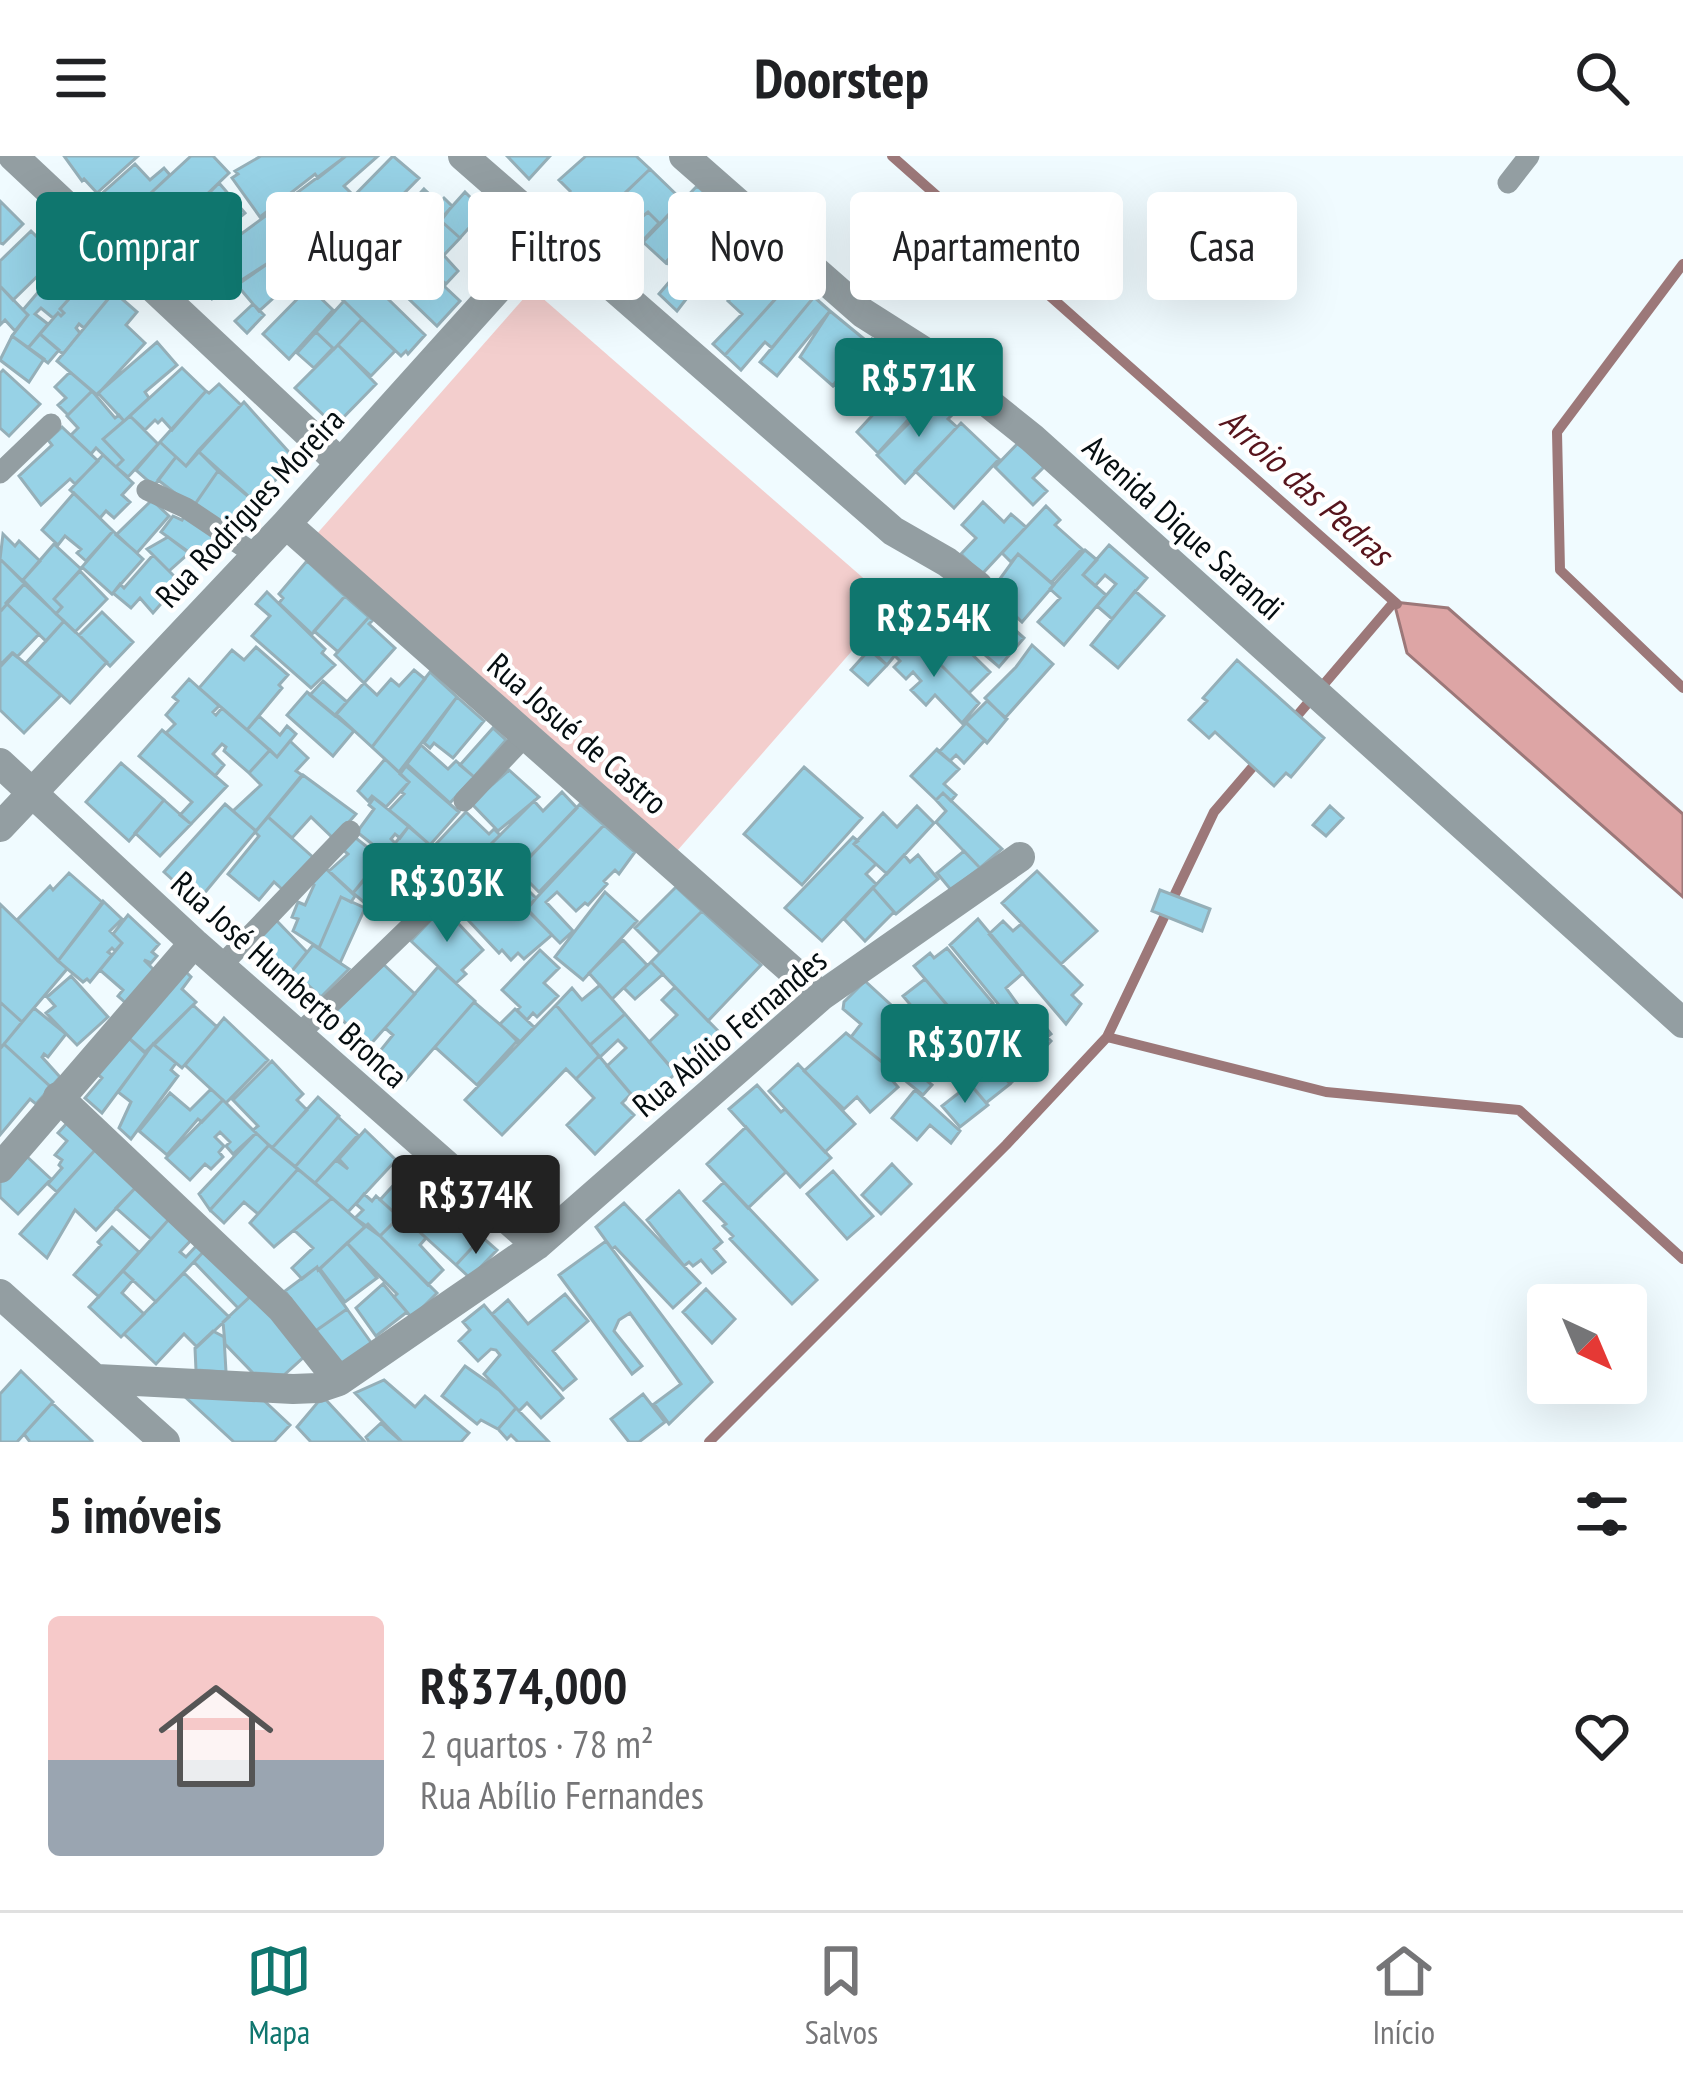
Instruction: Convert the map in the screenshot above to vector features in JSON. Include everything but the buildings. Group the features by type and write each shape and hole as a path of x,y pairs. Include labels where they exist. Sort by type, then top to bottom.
{"street":[{"path":"13,156 339,462"},
{"name":"Avenida Dique Sarandi","path":"684,156 863,313 926,353 1032,438 1683,1023"},
{"path":"477,160 508,192"},
{"name":"Rua Rodrigues Moreira","path":"0,826 286,524 487,300"},
{"path":"626,300 893,531 978,586"},
{"name":"Rua Josué de Castro","path":"286,524 821,996"},
{"name":"Rua José Humberto Bronca","path":"0,763 194,944 537,1245"},
{"name":"Rua Abílio Fernandes","path":"97,1379 293,1389 339,1381 537,1245 821,996 1020,856"},
{"path":"0,1168 194,944"},
{"path":"58,1097 281,1308 339,1381"},
{"path":"0,1294 165,1442"}],"lane":[{"path":"1508,183 1529,156"},
{"path":"0,473 51,424"},
{"path":"147,490 187,508 256,555"},
{"path":"464,801 526,735"},
{"path":"220,967 350,831"},
{"path":"298,1035 442,896"}],"shaded area":[{"path":"522,300 545,300 893,604 677,851 315,536"},
{"name":"Arroio das Pedras","path":"1394,602 1448,608 1683,814 1683,897 1407,653"}],"waterway":[{"name":"Arroio das Pedras","path":"892,156 1397,604"},
{"path":"1683,264 1557,432 1560,570 1683,688"},
{"path":"1290,724 1394,602"},
{"path":"709,1442 1006,1145 1107,1037 1214,812 1262,756"},
{"path":"1107,1037 1326,1092 1519,1110 1683,1259"}]}
